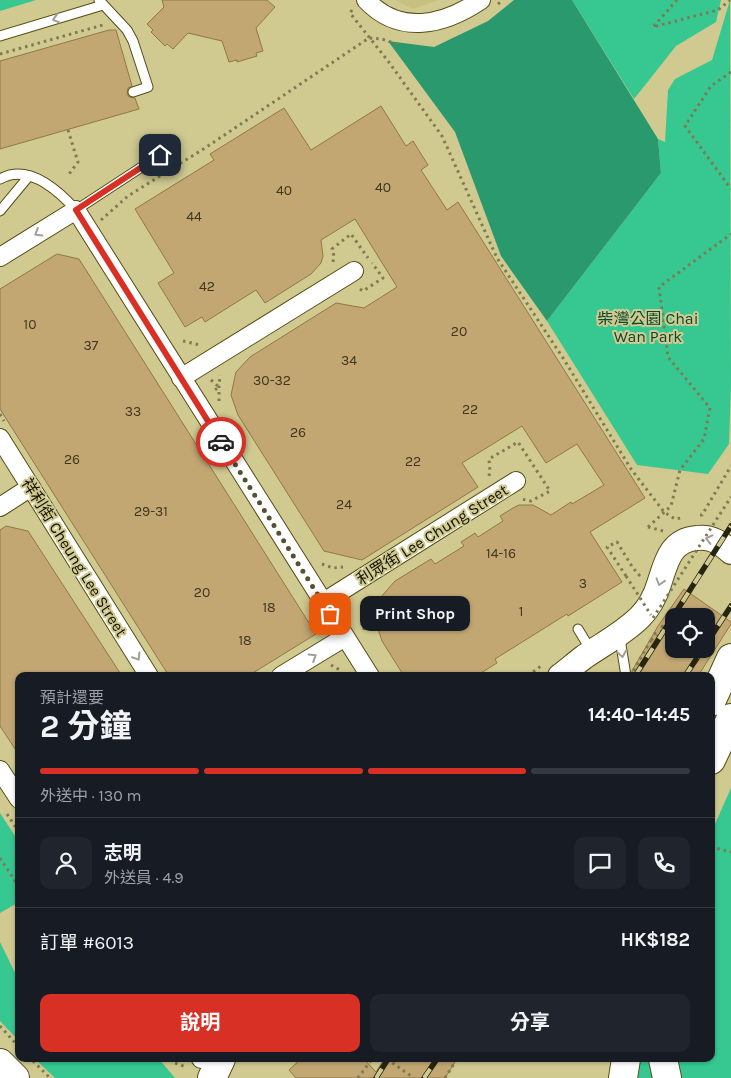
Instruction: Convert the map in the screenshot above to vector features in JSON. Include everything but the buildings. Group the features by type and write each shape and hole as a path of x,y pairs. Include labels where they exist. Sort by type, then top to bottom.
{"main road":[{"path":"715,693 731,658"},
{"path":"715,752 731,718"},
{"path":"0,1062 15,1078"},
{"path":"212,1078 220,1062"},
{"path":"623,1078 626,1062"},
{"path":"664,1062 668,1078"}],"street":[{"path":"366,0 378,12 387,17 397,21 416,22 438,20 451,16 481,0"},
{"path":"0,257 76,210 322,603 367,672"},
{"path":"181,378 356,279"},
{"name":"祥利街 Cheung Lee Street","path":"0,438 147,672"},
{"name":"利眾街 Lee Chung Street","path":"322,603 516,481"},
{"path":"0,507 31,487"},
{"path":"567,672 584,662 642,616 652,602 666,561 677,546 693,538 702,537 718,542 731,552"},
{"path":"288,672 344,637"},
{"path":"0,770 15,794"}],"lane":[{"path":"1,36 101,2 133,41 148,87 134,92"},
{"path":"0,180 6,176 17,174 29,176 47,184 62,195 76,210 160,155"},
{"path":"0,211 29,176"},
{"path":"578,629 584,662"},
{"path":"623,632 621,645 625,672"}],"path":[{"path":"677,0 653,27 718,10 730,0"},
{"path":"350,14 370,38 442,136 497,258 563,358 631,469 664,512 675,519 684,518"},
{"path":"0,54 118,21"},
{"path":"128,196 205,148 370,38 382,38 398,45"},
{"path":"731,72 711,86 685,126 731,189"},
{"path":"68,130 78,162 69,174"},
{"path":"333,265 334,256 332,249 351,234 382,278 363,291 356,279"},
{"path":"668,533 648,527 671,506 680,470 704,439 710,408 668,357 659,287 731,234"},
{"path":"183,341 197,345 202,344"},
{"path":"221,406 219,378 222,371"},
{"path":"487,482 490,471 489,459 518,442 550,491 531,501 516,500"},
{"path":"693,516 702,515 731,467"},
{"path":"640,576 617,542 607,547 652,616 731,497"},
{"path":"317,560 325,566 347,567"},
{"path":"365,636 363,616 366,603 372,592"},
{"path":"658,626 665,628"},
{"path":"646,637 665,632"},
{"path":"632,672 652,640 665,634"},
{"path":"634,660 636,672"},
{"path":"5,810 15,826"},
{"path":"715,848 731,852"},
{"path":"0,858 15,881"},
{"path":"0,1026 15,1042"},
{"path":"34,1062 50,1078"},
{"path":"358,1078 370,1062"},
{"path":"391,1062 414,1078"},
{"path":"445,1078 455,1062"}],"shaded area":[{"path":"396,0 439,0 412,9"}],"green space":[{"path":"0,0 36,0 0,11"},
{"path":"514,0 572,0 658,139 661,173 547,321 501,256 455,132 388,41 434,47 488,21"},
{"path":"572,0 721,0 716,22 676,46 634,99"},
{"name":"柴灣公園 Chai Wan Park","path":"730,0 731,385 729,444 708,474 637,465 547,321 661,173 658,139 665,142 668,90 675,79 712,60"},
{"path":"731,788 731,1078 681,1078 677,1067 678,1062 715,1062 715,824"},
{"path":"0,813 15,836 15,904 0,913"},
{"path":"0,942 15,973 15,1037 0,1021"},
{"path":"38,1062 162,1062 175,1078 55,1078"},
{"path":"637,1062 651,1062 654,1078 634,1078"}],"railway":[{"path":"638,672 731,526"},
{"path":"715,630 731,606"},
{"path":"688,672 697,658"},
{"path":"376,1078 386,1062"},
{"path":"424,1078 435,1062"}],"way so far":[{"path":"221,442 330,614"}],"place":[{"name":"Print Shop","path":"330,614"}],"route":[{"path":"160,155 76,210 221,442"}]}
